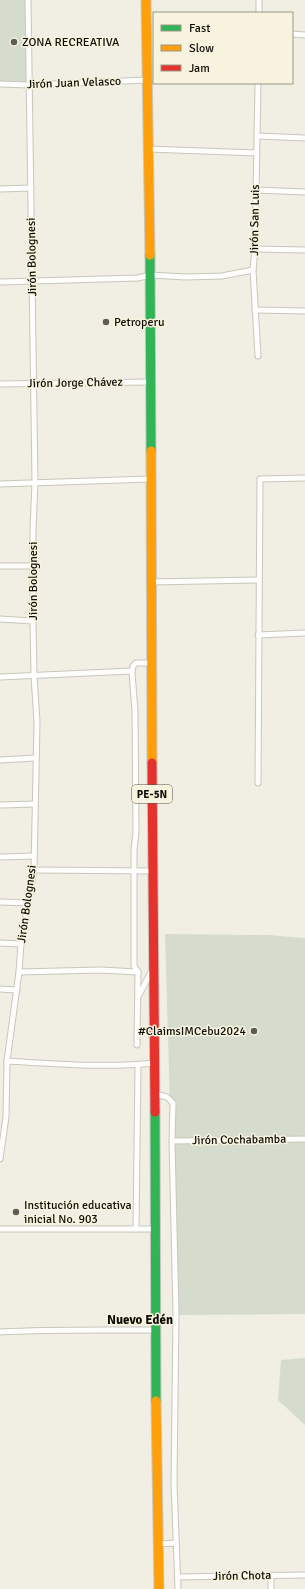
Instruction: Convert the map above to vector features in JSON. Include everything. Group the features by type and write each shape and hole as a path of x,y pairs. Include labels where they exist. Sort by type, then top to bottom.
{"highway":[{"name":"PE-5N","path":"146,0 150,34 147,80 150,275 150,582 152,663 158,1589"}],"street":[{"name":"Jirón Bolognesi","path":"0,1159 6,1117 7,1061 17,990 21,944 34,870 37,722 34,676 33,566 35,482 28,0"},
{"path":"259,0 259,12"},
{"path":"293,34 305,35"},
{"name":"Jirón Juan Velasco","path":"0,84 29,85 147,80"},
{"name":"Jirón San Luis","path":"258,84 255,249 253,270 258,356"},
{"path":"257,136 305,138"},
{"path":"148,149 256,153"},
{"path":"0,189 31,188"},
{"path":"256,190 305,192"},
{"path":"255,249 305,250"},
{"path":"0,282 138,278 150,275 186,277 222,276 253,270"},
{"path":"255,310 305,311"},
{"name":"Jirón Jorge Chávez","path":"0,384 150,382"},
{"path":"258,783 258,580 260,479 305,478"},
{"path":"0,484 150,479"},
{"path":"0,566 33,566"},
{"path":"150,582 258,580"},
{"path":"0,619 34,621"},
{"path":"258,635 305,633"},
{"path":"137,1045 138,972 134,966 135,711 132,671 133,666 136,663 152,663"},
{"path":"0,677 132,671"},
{"path":"0,760 36,758"},
{"path":"0,805 35,804"},
{"path":"0,857 34,856"},
{"path":"34,870 153,871"},
{"path":"0,902 28,903"},
{"path":"0,943 21,944"},
{"path":"19,972 100,970 138,972"},
{"path":"138,996 153,970"},
{"path":"0,989 17,990"},
{"path":"7,1061 59,1064 138,1065 155,1063"},
{"path":"136,1229 135,1200 138,1065"},
{"path":"155,1094 167,1097 173,1104 172,1142 176,1315 174,1483 178,1589"},
{"name":"Jirón Cochabamba","path":"172,1142 305,1139"},
{"path":"0,1230 155,1229"},
{"path":"0,1332 58,1329 87,1331 156,1330"},
{"path":"158,1544 176,1543"},
{"path":"271,1575 271,1589"},
{"name":"Jirón Chota","path":"178,1577 305,1575"}],"shaded area":[{"name":"ZONA RECREATIVA","path":"0,0 29,0 29,85 0,84"},
{"path":"165,934 268,935 305,938 305,1314 176,1315"},
{"path":"305,1358 305,1425 278,1400 281,1360"}],"traffic: fast":[{"path":"150,255 151,451"},
{"path":"155,1112 156,1401"}],"traffic: slow":[{"path":"146,0 150,255"},
{"path":"151,451 152,763"},
{"path":"156,1401 159,1589"}],"traffic: jam":[{"path":"152,763 155,1112"}],"place":[{"name":"ZONA RECREATIVA","path":"14,42"},
{"name":"Petroperu","path":"106,322"},
{"name":"#ClaimsIMCebu2024","path":"254,1031"},
{"name":"Institución educativa inicial No. 903","path":"16,1212"}],"district":[{"name":"Nuevo Edén","path":"140,1320"}]}
